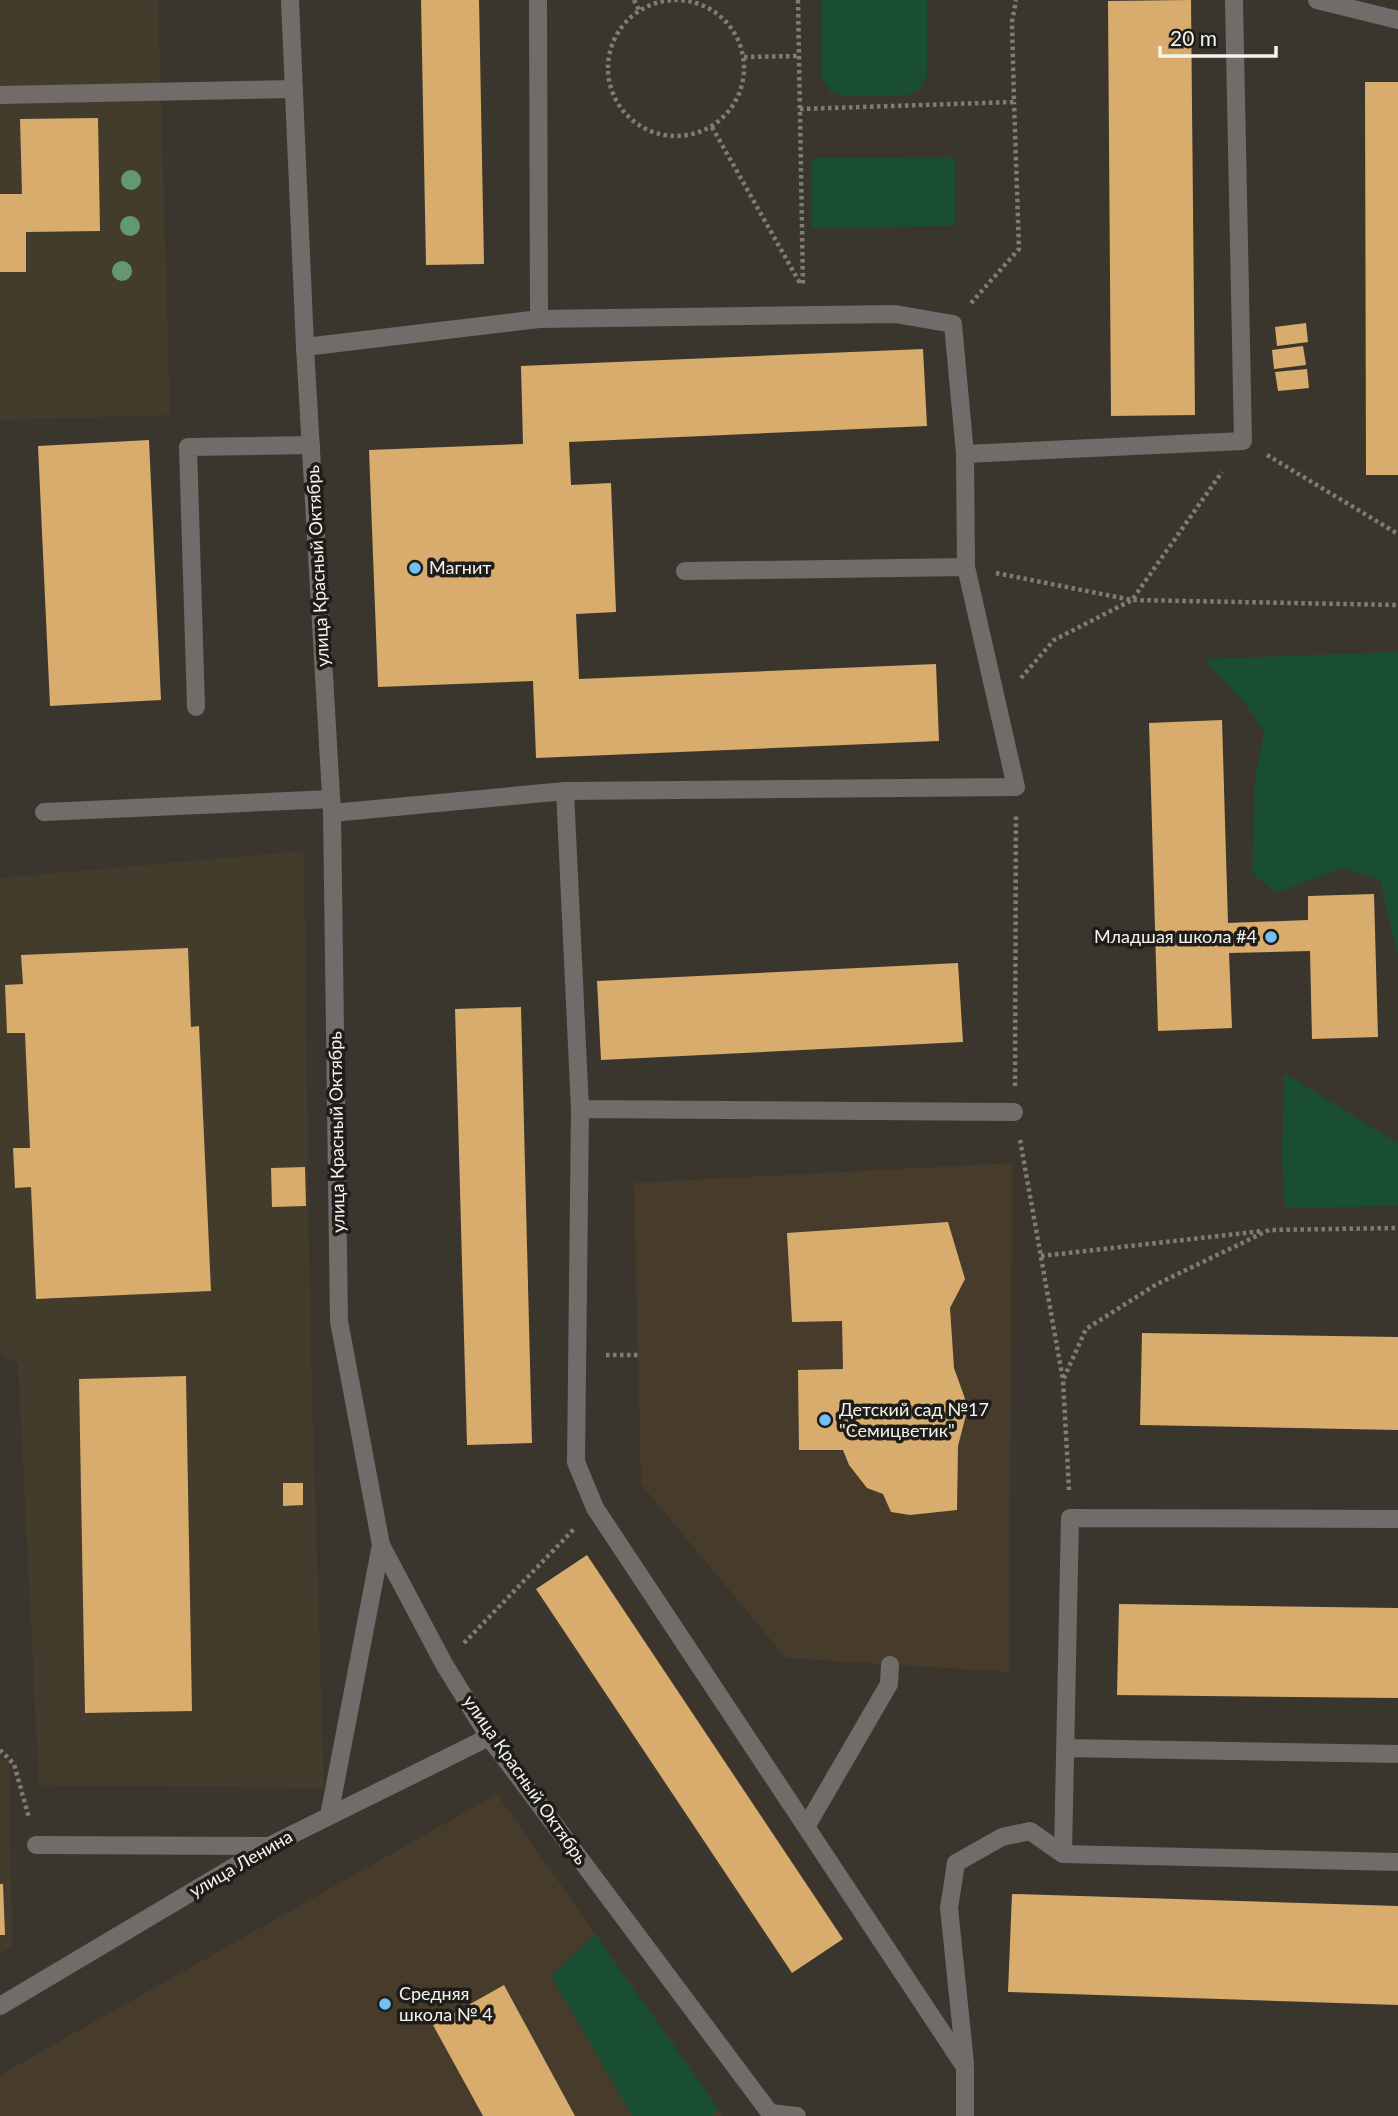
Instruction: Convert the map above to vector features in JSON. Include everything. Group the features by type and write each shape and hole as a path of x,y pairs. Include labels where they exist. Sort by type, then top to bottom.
{"street":[{"name":"улица Красный Октябрь","path":"290,0 305,347 332,806 339,1321 382,1545 444,1664 489,1737 770,2113 797,2116"},
{"path":"538,0 539,320"},
{"path":"965,454 1244,441 1234,0"},
{"path":"1317,0 1398,20"},
{"path":"0,95 294,89"},
{"path":"44,812 332,806 565,791 1016,787 966,567 965,454 953,324 895,314 539,320 305,347"},
{"path":"196,707 188,447 311,445"},
{"path":"685,570 966,567"},
{"path":"565,791 580,1109 576,1462 595,1508 965,2067"},
{"path":"580,1109 1014,1112"},
{"path":"1063,1854 1070,1518 1398,1520"},
{"path":"329,1816 382,1545"},
{"path":"806,1827 889,1684 890,1665"},
{"name":"улица Ленина","path":"0,2006 268,1846 489,1737"},
{"path":"1066,1748 1398,1754"},
{"path":"965,2116 965,2067 949,1908 956,1863 1002,1837 1030,1831 1063,1854 1398,1862"},
{"path":"36,1845 268,1846"}],"path":[{"path":"634,0 639,10"},
{"path":"664,0 703,3 735,32 744,57 743,84 732,108 712,127 687,136 660,135 636,124 618,104 609,79 609,53 620,28 639,10 664,0"},
{"path":"712,127 803,287 798,0"},
{"path":"953,324 1019,249 1012,22 1016,0"},
{"path":"744,57 798,56"},
{"path":"800,109 1014,102"},
{"path":"997,706 1054,640 1132,600 1244,441 1398,534"},
{"path":"966,567 1132,600 1398,605"},
{"path":"1016,787 1014,1112 1063,1380 1070,1518"},
{"path":"1041,1256 1269,1230 1398,1227"},
{"path":"1063,1380 1086,1329 1157,1284 1269,1230"},
{"path":"444,1664 595,1508"},
{"path":"0,1749 14,1764 36,1845"}],"shaded area":[{"path":"0,0 158,0 170,415 0,420"},
{"path":"304,851 310,1326 324,1788 39,1785 18,1364 0,1352 0,878"},
{"name":"Детский сад №17 \"Семицветик\"","path":"1012,1163 1009,1672 786,1658 641,1484 634,1183"},
{"path":"0,1759 9,1761 12,1947 0,1953"},
{"name":"Средняя школа № 4","path":"497,1794 723,2116 0,2116 0,2075"}],"green space":[{"path":"822,0 927,0 927,75 920,89 909,95 846,96 831,92 822,79"},
{"path":"955,157 955,226 812,228 812,158"},
{"path":"1398,652 1398,956 1380,880 1342,868 1276,893 1252,873 1255,779 1264,732 1247,706 1204,659"},
{"path":"1284,1073 1398,1143 1398,1206 1285,1208 1282,1157"},
{"path":"595,1934 718,2108 713,2116 632,2116 551,1976"}],"building":[{"path":"421,0 479,0 484,264 426,265"},
{"path":"1191,0 1195,415 1111,416 1108,1"},
{"path":"1365,82 1398,82 1398,475 1366,475"},
{"path":"98,118 100,231 26,232 26,272 0,272 0,194 22,194 20,119"},
{"path":"1306,323 1308,342 1277,346 1275,327"},
{"path":"1303,346 1306,365 1274,369 1272,350"},
{"path":"923,349 927,426 569,442 571,485 611,483 616,612 576,614 579,679 936,664 939,741 536,758 533,681 378,687 369,450 523,444 521,366"},
{"path":"1307,369 1309,388 1278,391 1275,372"},
{"path":"149,440 161,700 50,706 38,446"},
{"path":"1222,720 1228,923 1308,920 1308,896 1374,894 1378,1037 1312,1039 1310,951 1229,953 1232,1028 1158,1031 1149,723"},
{"path":"188,948 191,1027 199,1026 211,1291 36,1299 31,1187 15,1188 13,1148 30,1148 25,1033 7,1033 5,985 23,984 21,955"},
{"path":"958,963 963,1042 601,1060 597,981"},
{"path":"521,1007 532,1443 467,1445 455,1009"},
{"path":"305,1167 306,1206 272,1207 271,1168"},
{"path":"948,1222 965,1279 950,1308 954,1368 968,1407 958,1446 957,1510 910,1515 891,1512 883,1494 867,1488 849,1465 843,1450 799,1450 798,1370 843,1369 842,1321 792,1322 787,1233"},
{"path":"1142,1333 1398,1337 1398,1430 1140,1425"},
{"path":"186,1376 192,1711 85,1713 79,1379"},
{"path":"283,1483 303,1483 303,1505 283,1506"},
{"path":"587,1555 843,1939 792,1973 536,1589"},
{"path":"1119,1604 1398,1608 1398,1698 1117,1695"},
{"path":"0,1884 3,1884 5,1935 0,1935"},
{"path":"1012,1894 1398,1906 1398,2005 1008,1992"},
{"path":"504,1985 575,2116 483,2116 433,2025"}],"place":[{"name":"Магнит","path":"415,568"},
{"name":"Младшая школа #4","path":"1271,937"},
{"name":"Детский сад №17 \"Семицветик\"","path":"825,1420"},
{"name":"Средняя школа № 4","path":"385,2004"}]}
